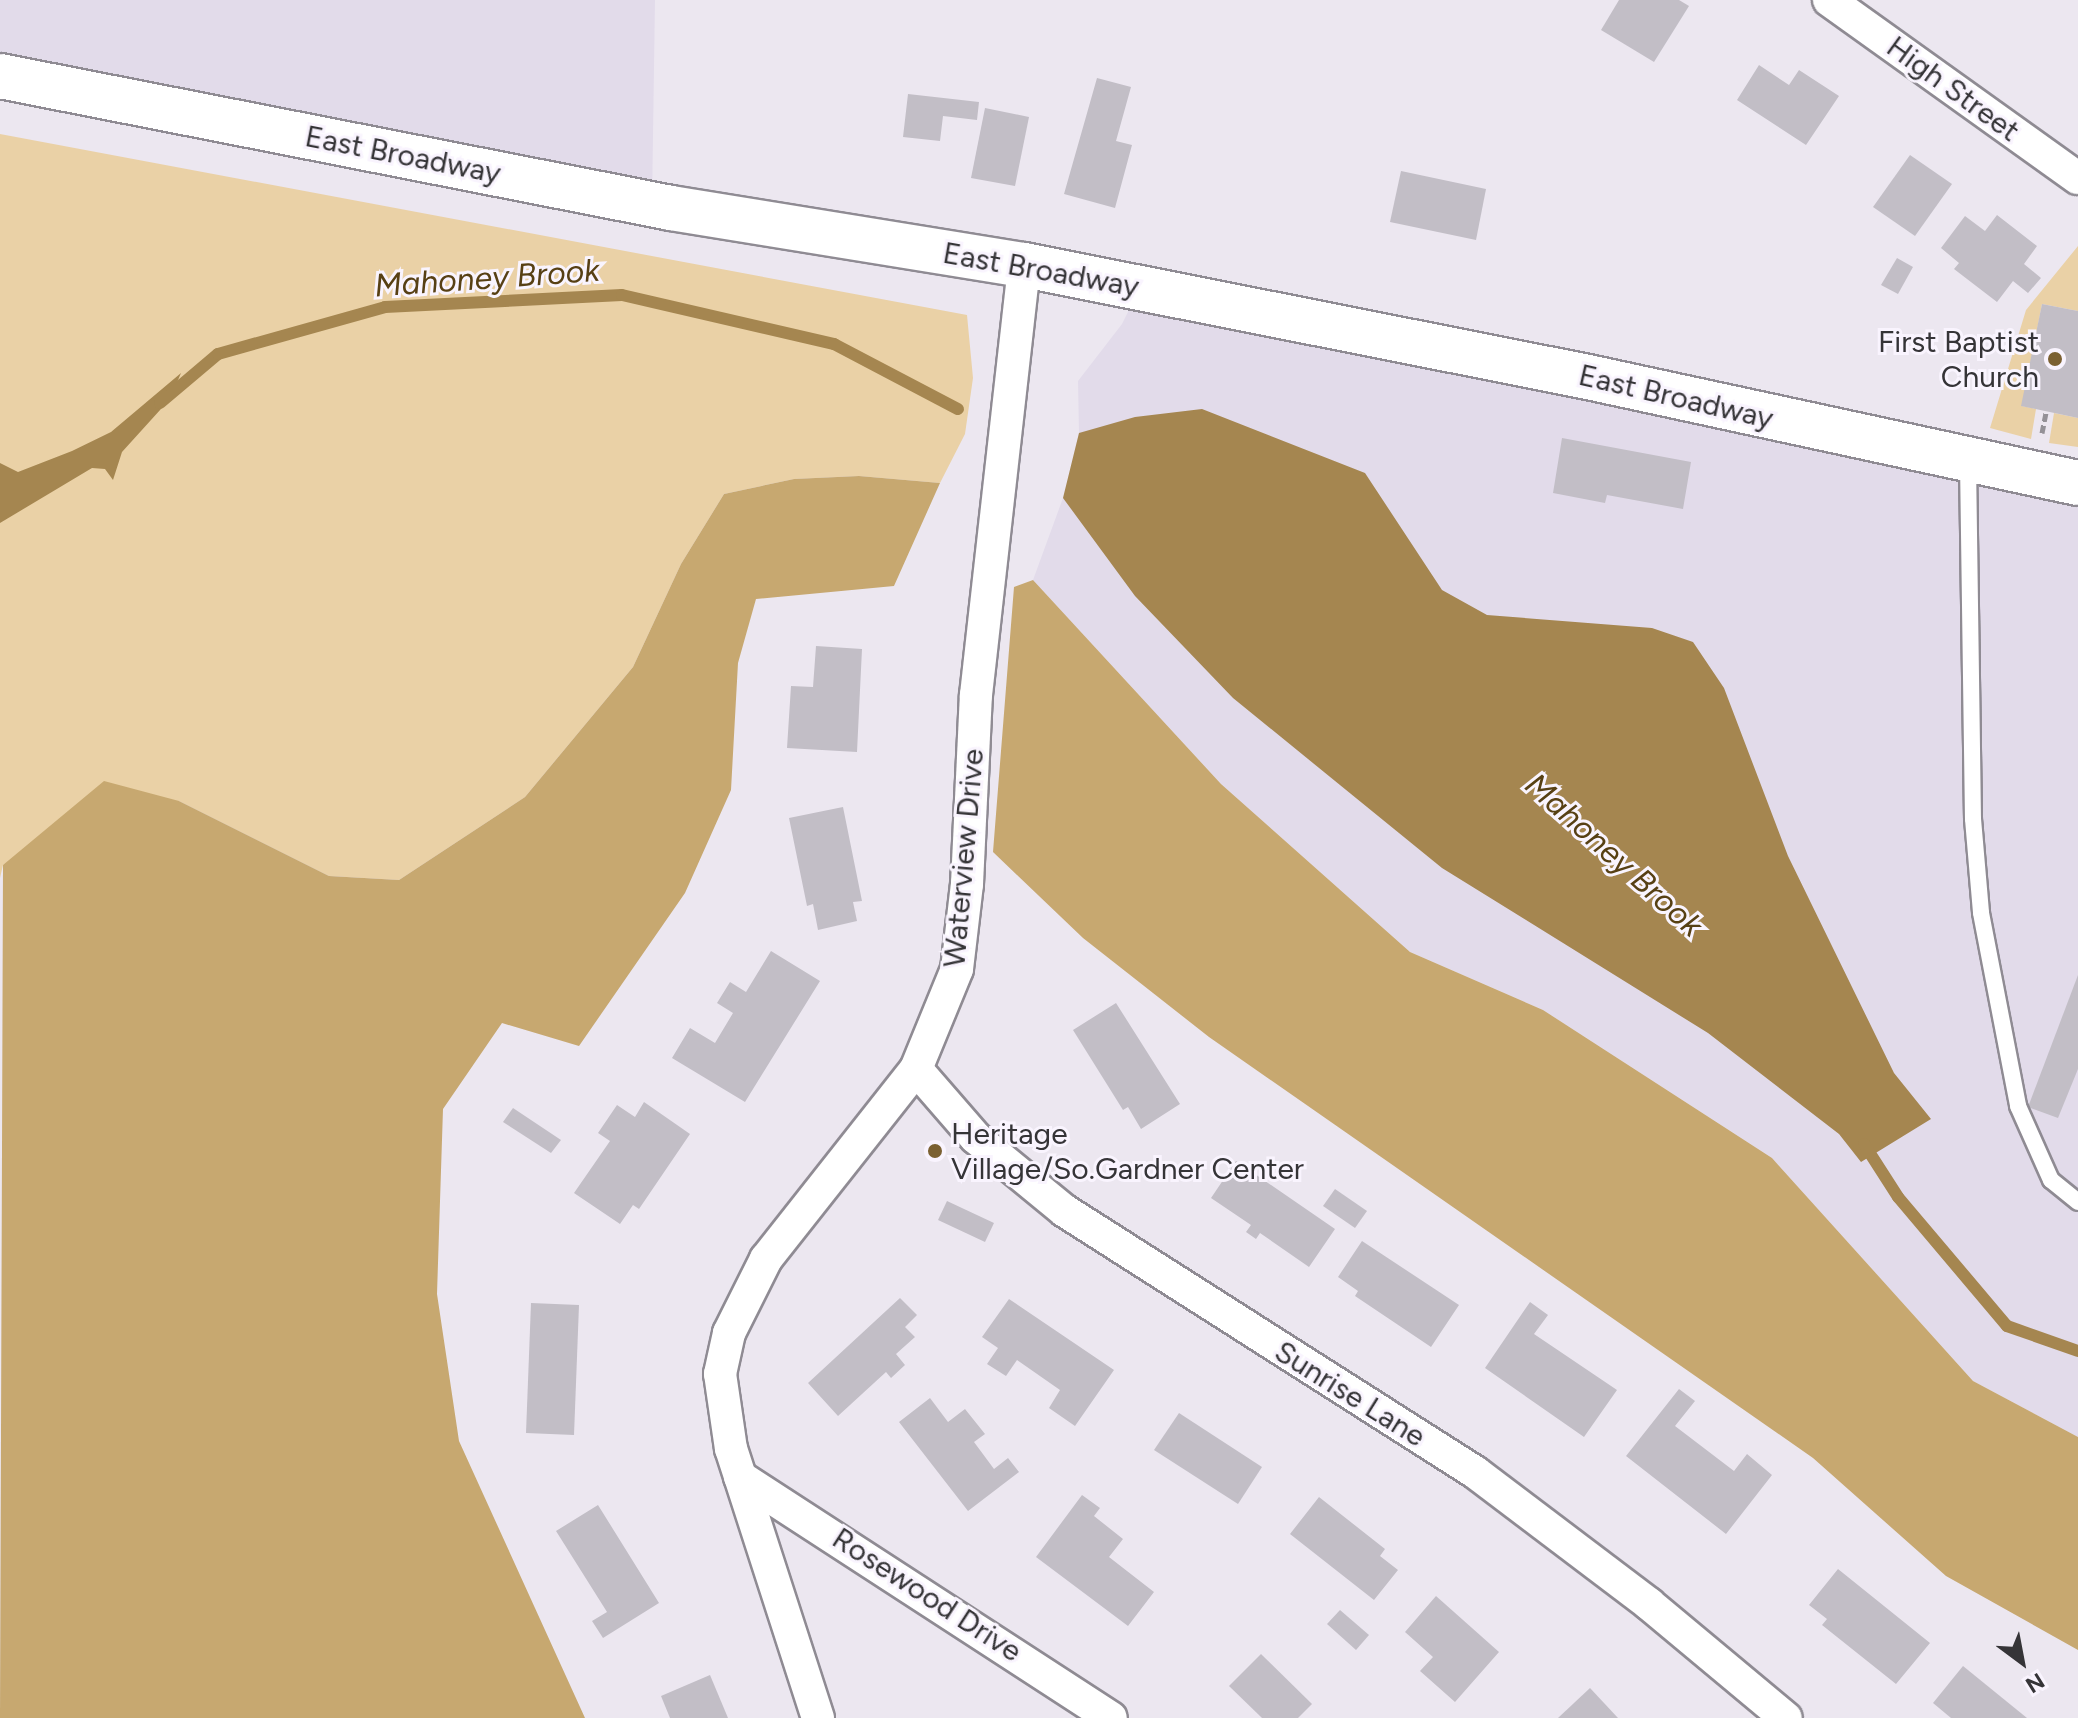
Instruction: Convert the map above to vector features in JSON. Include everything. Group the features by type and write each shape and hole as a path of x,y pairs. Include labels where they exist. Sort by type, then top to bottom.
{"main road":[{"name":"East Broadway","path":"0,76 671,208 1024,265 1588,377 1968,462 2078,483"}],"street":[{"name":"High Street","path":"1829,0 2078,178"},
{"name":"Waterview Drive","path":"818,1718 723,1423 720,1374 745,1295 766,1259 916,1069 948,996 962,941 976,695 1024,265"},
{"name":"Sunrise Lane","path":"916,1069 976,1138 1065,1211 1476,1473 1649,1604 1786,1718"},
{"name":"Rosewood Drive","path":"740,1477 1111,1718"}],"lane":[{"path":"1968,462 1973,819 1981,913 2018,1106 2051,1180 2078,1202"}],"path":[{"path":"2043,430 2046,412"}],"shaded area":[{"path":"0,0 655,0 652,204 0,80"},
{"path":"0,134 967,315 973,378 965,434 940,483 859,476 794,479 724,494 681,564 633,667 525,797 399,880 329,876 179,801 3,865 0,878"},
{"path":"2078,246 2078,311 2042,304 2022,406 2036,409 2031,439 1990,428 2026,310"},
{"path":"1140,288 2078,479 2078,1437 1973,1381 1772,1158 1543,1010 1410,952 1221,784 1033,580 1063,498 1079,433 1078,381 1122,324"},
{"path":"2054,413 2078,418 2078,447 2049,443"},
{"path":"859,476 940,483 894,586 756,599 738,663 731,790 685,893 579,1046 502,1023 443,1109 437,1294 459,1441 585,1718 0,1718 3,865 104,781 179,801 329,876 399,880 525,797 633,667 681,564 724,494 794,479"},
{"path":"1033,580 1221,784 1410,952 1543,1010 1772,1158 1973,1381 2078,1437 2078,1650 1946,1576 1813,1458 1209,1037 1083,938 993,852 1014,587"}],"water":[{"path":"181,373 170,399 122,452 113,480 105,469 92,468 0,523 0,463 18,472 111,432"},
{"path":"1202,409 1365,473 1442,590 1487,615 1652,628 1693,642 1724,688 1788,856 1894,1073 1931,1119 1861,1162 1839,1134 1708,1033 1442,868 1233,698 1135,596 1063,498 1079,433 1135,417"}],"building":[{"path":"1619,0 1679,0 1689,6 1654,62 1601,30"},
{"path":"1759,65 1789,85 1799,70 1839,96 1806,145 1737,100"},
{"path":"1097,78 1131,87 1116,141 1132,145 1115,208 1064,194"},
{"path":"908,94 979,102 977,120 943,116 940,141 903,137"},
{"path":"985,108 1029,117 1015,186 971,178"},
{"path":"1910,155 1952,184 1915,236 1873,207"},
{"path":"1401,171 1486,189 1476,240 1390,222"},
{"path":"1997,215 2037,246 2024,264 2041,278 2028,293 2013,281 1997,302 1954,269 1959,263 1941,248 1965,216 1985,231"},
{"path":"1897,258 1913,267 1898,294 1881,285"},
{"name":"First Baptist Church","path":"2042,304 2078,311 2078,418 2021,406"},
{"path":"1562,438 1691,462 1683,509 1607,495 1605,503 1553,493"},
{"path":"816,646 862,649 857,752 787,748 791,686 813,687"},
{"path":"843,807 862,901 853,902 857,921 818,930 813,904 807,906 789,818"},
{"path":"771,951 820,981 745,1102 672,1058 690,1028 715,1043 733,1013 717,1003 730,982 746,992"},
{"path":"2078,975 2078,1069 2058,1118 2028,1107"},
{"path":"1116,1003 1180,1104 1141,1129 1128,1107 1123,1110 1073,1030"},
{"path":"644,1102 690,1134 639,1209 633,1205 620,1224 574,1193 610,1141 598,1133 617,1105 635,1117"},
{"path":"513,1108 561,1140 551,1153 503,1122"},
{"path":"1236,1161 1335,1229 1309,1267 1260,1233 1256,1239 1246,1232 1251,1225 1211,1198"},
{"path":"1335,1189 1367,1211 1355,1228 1323,1206"},
{"path":"947,1201 994,1223 985,1242 938,1220"},
{"path":"1362,1241 1459,1305 1431,1347 1355,1296 1358,1291 1338,1277"},
{"path":"900,1298 917,1315 905,1327 915,1337 896,1354 905,1365 891,1378 886,1372 838,1416 808,1383"},
{"path":"1009,1299 1114,1370 1075,1426 1049,1408 1060,1390 1017,1360 1006,1376 987,1364 998,1348 982,1337"},
{"path":"1530,1302 1548,1315 1534,1334 1617,1390 1584,1437 1485,1368"},
{"path":"531,1303 579,1305 574,1435 526,1433"},
{"path":"1679,1389 1695,1401 1675,1426 1734,1471 1747,1454 1772,1475 1726,1534 1626,1456"},
{"path":"930,1398 948,1422 965,1409 985,1434 974,1442 994,1469 1008,1458 1019,1472 968,1511 899,1422"},
{"path":"1179,1413 1262,1467 1238,1504 1154,1450"},
{"path":"1082,1495 1100,1508 1094,1516 1123,1539 1109,1557 1154,1592 1128,1626 1036,1557"},
{"path":"1319,1497 1385,1549 1380,1556 1398,1570 1374,1600 1290,1534"},
{"path":"598,1505 659,1603 603,1638 592,1621 607,1612 556,1531"},
{"path":"1838,1569 1930,1643 1896,1684 1822,1625 1827,1619 1809,1605"},
{"path":"1436,1596 1499,1652 1455,1702 1420,1671 1433,1657 1405,1632"},
{"path":"1340,1610 1369,1635 1356,1650 1327,1624"},
{"path":"1261,1654 1312,1704 1298,1718 1262,1718 1229,1686"},
{"path":"1963,1666 2027,1718 1951,1718 1933,1703"},
{"path":"710,1675 728,1718 670,1718 661,1696"},
{"path":"1590,1688 1618,1718 1558,1718"}],"waterway":[{"name":"Mahoney Brook","path":"160,403 218,354 385,307 622,295 834,344 958,409"},
{"name":"Mahoney Brook","path":"1864,1144 1898,1197 2007,1326 2078,1351"}],"place":[{"name":"First Baptist Church","path":"2055,359"},
{"name":"Heritage Village/So.Gardner Center","path":"935,1151"}]}
